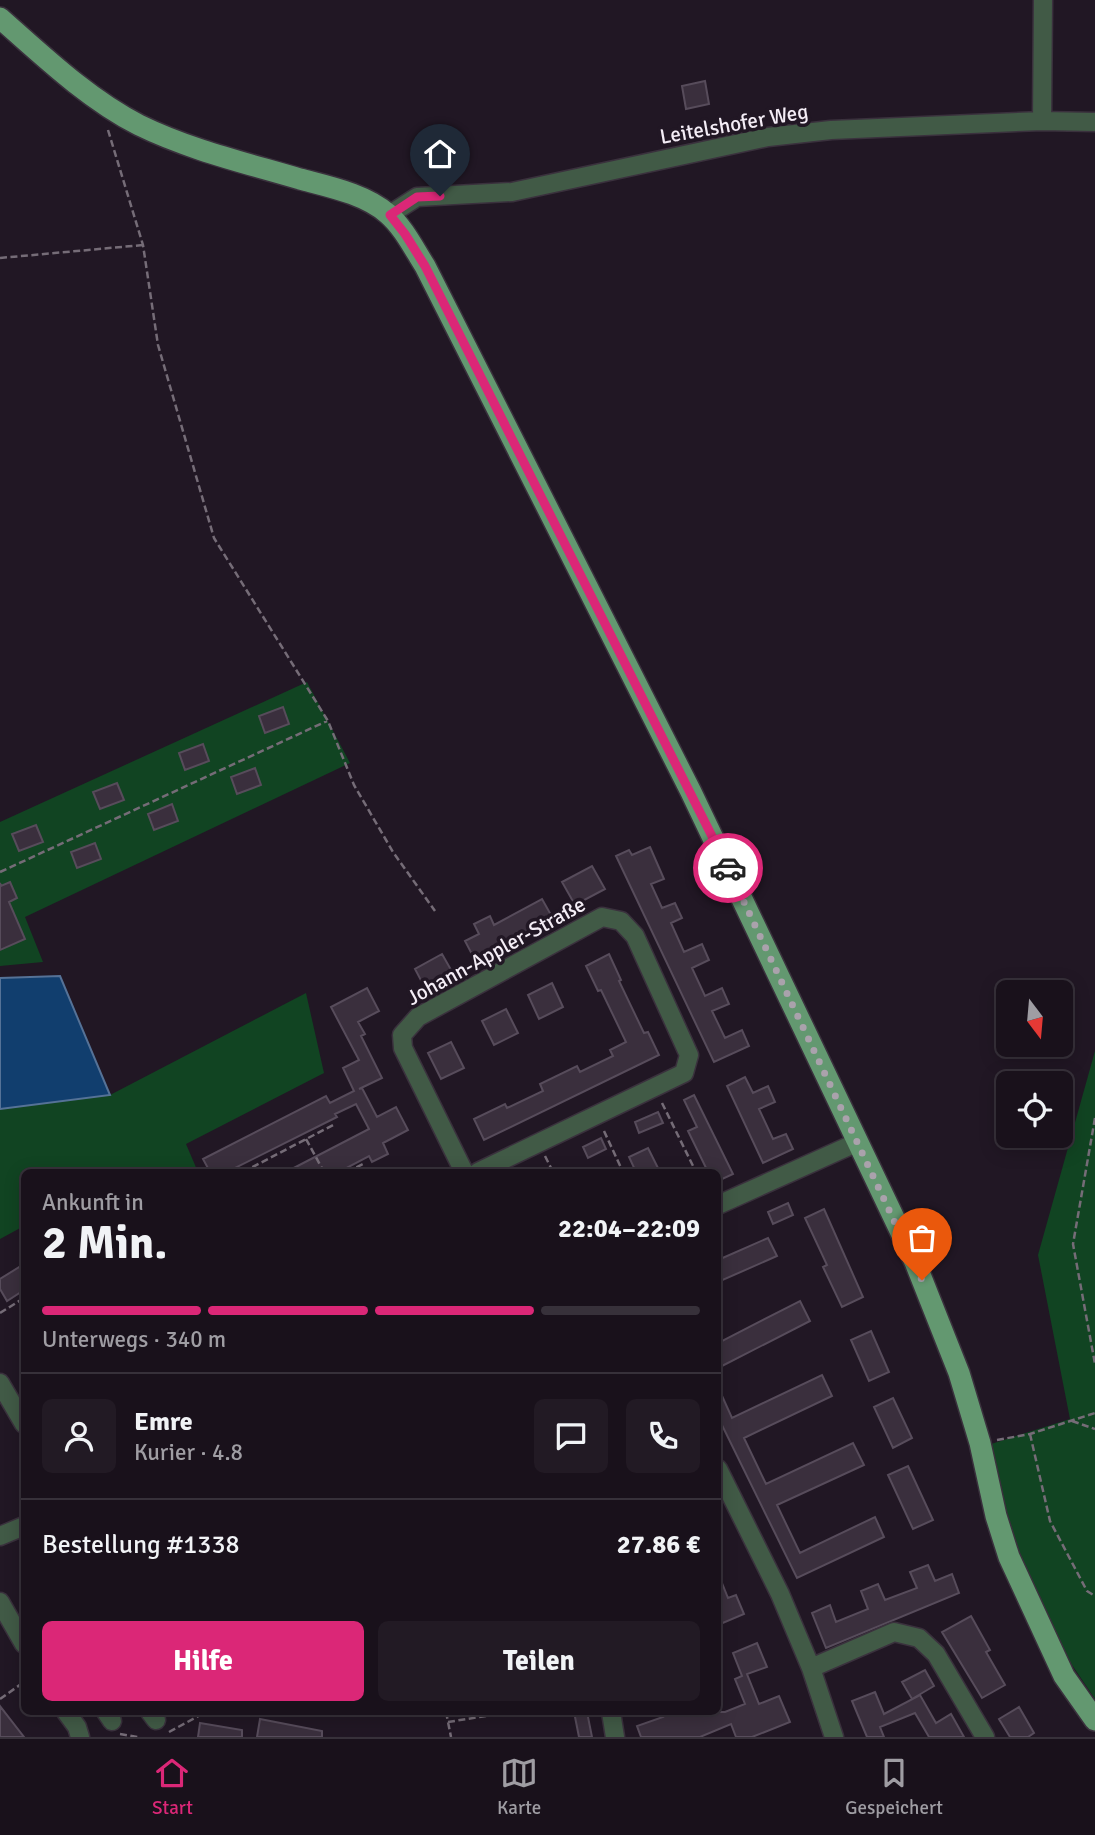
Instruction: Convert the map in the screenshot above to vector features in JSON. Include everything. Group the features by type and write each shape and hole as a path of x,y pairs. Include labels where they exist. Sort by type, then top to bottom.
{"main road":[{"path":"1,19 99,100 138,125 191,147 344,192 372,203 390,215 405,234 425,266 679,768 858,1142 938,1317 959,1373 1009,1557 1064,1676 1095,1720"}],"street":[{"path":"1042,121 1043,0"},
{"name":"Leitelshofer Weg","path":"390,215 417,197 512,192 768,137 831,130 1042,121 1095,122"},
{"name":"Johann-Appler-Straße","path":"463,1169 403,1048 402,1035 418,1017 602,917 621,921 635,936 688,1055 684,1073 484,1169"},
{"path":"721,1204 858,1142"},
{"path":"0,1383 21,1419"},
{"path":"721,1474 780,1594 811,1668 834,1737"},
{"path":"0,1536 21,1527"},
{"path":"0,1602 21,1639"},
{"path":"811,1668 894,1632 919,1638 936,1654 985,1737"},
{"path":"68,1715 80,1737"},
{"path":"611,1715 615,1737"}],"path":[{"path":"99,100 143,244 158,345 214,538 328,721 354,785 393,852 435,911"},
{"path":"0,258 143,244"},
{"path":"0,873 328,721"},
{"path":"654,1086 695,1169"},
{"path":"596,1114 622,1169"},
{"path":"1095,1118 1073,1244 1095,1364"},
{"path":"249,1169 335,1124"},
{"path":"306,1139 322,1169"},
{"path":"353,1169 363,1164"},
{"path":"0,1313 21,1300"},
{"path":"980,1443 1030,1434 1095,1413"},
{"path":"1071,1421 1095,1429"},
{"path":"1030,1434 1050,1521 1087,1591 1095,1595"},
{"path":"0,1699 21,1684"},
{"path":"447,1715 451,1737"},
{"path":"448,1723 494,1715"},
{"path":"156,1723 197,1716"}],"green space":[{"path":"307,682 350,763 25,917 43,962 0,966 0,822"},
{"path":"306,993 324,1073 186,1144 197,1169 21,1169 21,1228 0,1239 0,1109 110,1095"},
{"path":"1095,1051 1095,1699 1070,1662 1018,1559 988,1445 1070,1419 1038,1255 1068,1148 1073,1148 1073,1130"}],"water":[{"path":"60,976 110,1095 0,1109 0,978"}],"building":[{"path":"705,81 709,104 686,109 682,86"},
{"path":"283,707 289,724 265,733 259,716"},
{"path":"203,744 209,761 185,770 179,753"},
{"path":"255,768 261,785 237,794 231,777"},
{"path":"117,783 124,800 100,809 93,792"},
{"path":"172,804 178,821 154,830 148,814"},
{"path":"36,825 43,842 19,851 12,834"},
{"path":"95,843 101,859 77,868 71,852"},
{"path":"650,847 664,879 651,884 662,908 675,903 682,918 671,923 684,952 702,944 709,960 692,968 705,996 722,988 729,1004 712,1011 725,1038 742,1030 749,1046 714,1062 616,856 629,850 632,855"},
{"path":"592,866 605,889 575,905 562,882"},
{"path":"10,882 17,898 9,902 25,939 0,950 0,883 1,886"},
{"path":"542,899 555,922 475,960 465,941 479,934 474,924 490,916 494,925"},
{"path":"442,954 454,975 426,990 415,969"},
{"path":"609,954 644,1033 648,1032 659,1055 484,1140 474,1119 505,1104 507,1108 543,1091 540,1084 577,1066 580,1072 613,1056 610,1050 626,1042 586,966"},
{"path":"552,983 563,1007 539,1019 528,995"},
{"path":"367,988 379,1011 358,1022 365,1034 361,1036 382,1078 359,1089 362,1088 377,1117 396,1107 408,1130 383,1143 388,1154 372,1162 369,1156 345,1169 292,1169 369,1129 356,1104 335,1114 337,1117 233,1169 208,1169 203,1159 326,1096 330,1103 354,1091 343,1068 359,1060 331,1007"},
{"path":"506,1009 518,1033 494,1045 482,1021"},
{"path":"451,1042 464,1068 441,1079 428,1053"},
{"path":"745,1077 753,1093 768,1086 775,1102 759,1109 773,1139 786,1134 793,1149 763,1163 727,1086"},
{"path":"694,1095 733,1174 721,1180 721,1169 707,1169 688,1131 697,1127 684,1100"},
{"path":"658,1112 663,1123 639,1133 635,1122"},
{"path":"601,1138 606,1149 588,1158 583,1147"},
{"path":"648,1148 658,1169 635,1169 629,1157"},
{"path":"788,1203 793,1215 773,1224 768,1212"},
{"path":"824,1209 863,1297 842,1307 823,1267 827,1265 805,1218"},
{"path":"768,1238 777,1256 721,1281 721,1259"},
{"path":"21,1266 21,1292 7,1301 0,1289 0,1279"},
{"path":"800,1301 810,1321 721,1366 721,1341"},
{"path":"871,1331 889,1372 869,1381 851,1340"},
{"path":"822,1375 832,1396 744,1438 766,1484 853,1443 864,1465 777,1505 800,1553 875,1517 884,1537 797,1578 721,1423 721,1394 732,1418"},
{"path":"893,1398 912,1438 893,1448 874,1407"},
{"path":"908,1466 933,1520 913,1529 888,1475"},
{"path":"928,1565 935,1581 952,1574 959,1593 826,1648 812,1613 830,1605 836,1622 868,1609 861,1591 878,1584 885,1600 917,1588 910,1572"},
{"path":"721,1580 728,1598 736,1595 744,1614 721,1624"},
{"path":"971,1616 990,1650 986,1652 1005,1685 982,1698 942,1632"},
{"path":"757,1643 767,1667 747,1674 759,1704 779,1696 790,1722 752,1737 736,1737 731,1724 700,1737 641,1737 637,1726 663,1717 662,1715 721,1715 721,1712 745,1704 735,1679 742,1676 733,1653"},
{"path":"925,1670 934,1686 912,1699 902,1682"},
{"path":"875,1692 884,1714 920,1695 936,1723 951,1714 964,1737 929,1737 915,1713 880,1727 884,1737 867,1737 852,1701"},
{"path":"0,1706 24,1737 0,1737"},
{"path":"1019,1707 1034,1733 1028,1737 1010,1737 999,1719"},
{"path":"575,1715 588,1715 592,1737 579,1737"},
{"path":"260,1719 322,1731 322,1737 257,1737"},
{"path":"200,1723 242,1730 242,1737 198,1737"}],"way so far":[{"path":"728,868 922,1280"}],"route":[{"path":"440,196 417,197 390,215 425,266 728,868"}]}
